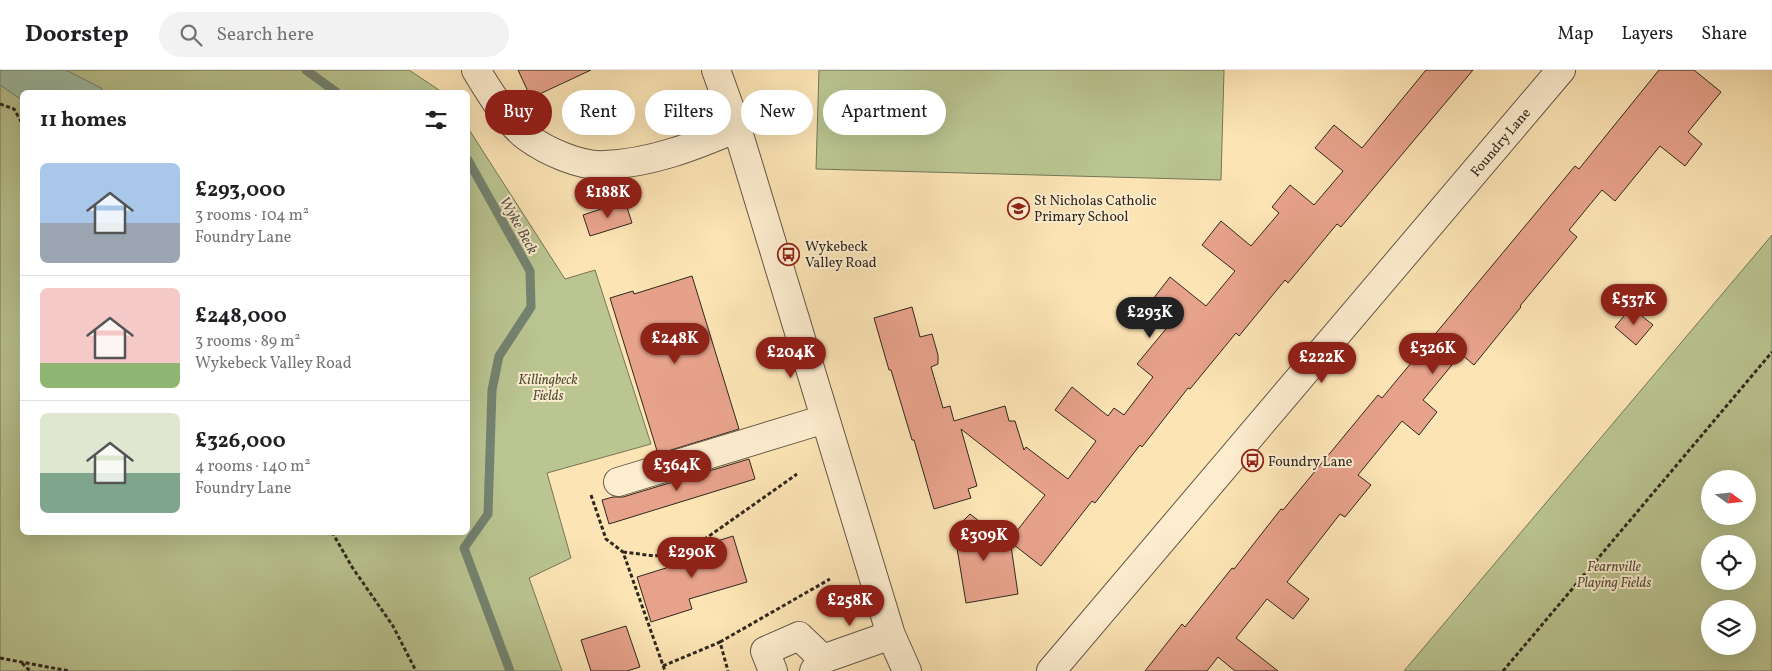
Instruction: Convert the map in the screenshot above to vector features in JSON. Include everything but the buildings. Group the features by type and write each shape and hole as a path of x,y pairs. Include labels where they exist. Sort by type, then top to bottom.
{"street":[{"path":"476,70 495,102 526,136 568,159 603,166 667,155 737,128"},
{"path":"716,70 737,128 891,635 907,671"},
{"name":"Foundry Lane","path":"1051,671 1561,70"},
{"path":"618,482 825,419"},
{"path":"773,671 765,651 799,636 818,665 891,635"}],"path":[{"path":"0,104 14,109 20,120"},
{"path":"1503,671 1772,352"},
{"path":"618,482 590,490 606,539 623,552 655,556 695,546 797,474"},
{"path":"334,535 352,567 393,626 416,671"},
{"path":"623,552 665,671"},
{"path":"663,666 720,642 830,579"},
{"path":"720,642 728,671"},
{"path":"0,658 69,671"},
{"path":"22,662 30,671"}],"green space":[{"name":"Killingbeck Fields","path":"0,70 409,70 439,90 20,90 20,535 470,535 470,131 565,279 595,270 651,444 547,473 571,558 529,578 562,671 0,671"},
{"path":"819,70 1224,70 1221,180 816,169"},
{"name":"Fearnville Playing Fields","path":"1772,235 1772,671 1404,671"}],"shaded area":[{"path":"0,70 66,70 103,90 20,90 20,99 0,85"}],"waterway":[{"name":"Wyke Beck","path":"306,70 333,90"},
{"name":"Wyke Beck","path":"470,164 530,271 531,307 499,356 492,390 488,514 464,548 510,671"}],"place":[{"name":"St Nicholas Catholic Primary School","path":"1018,208"},
{"name":"Wykebeck Valley Road","path":"789,254"},
{"name":"Foundry Lane","path":"1252,461"}]}
